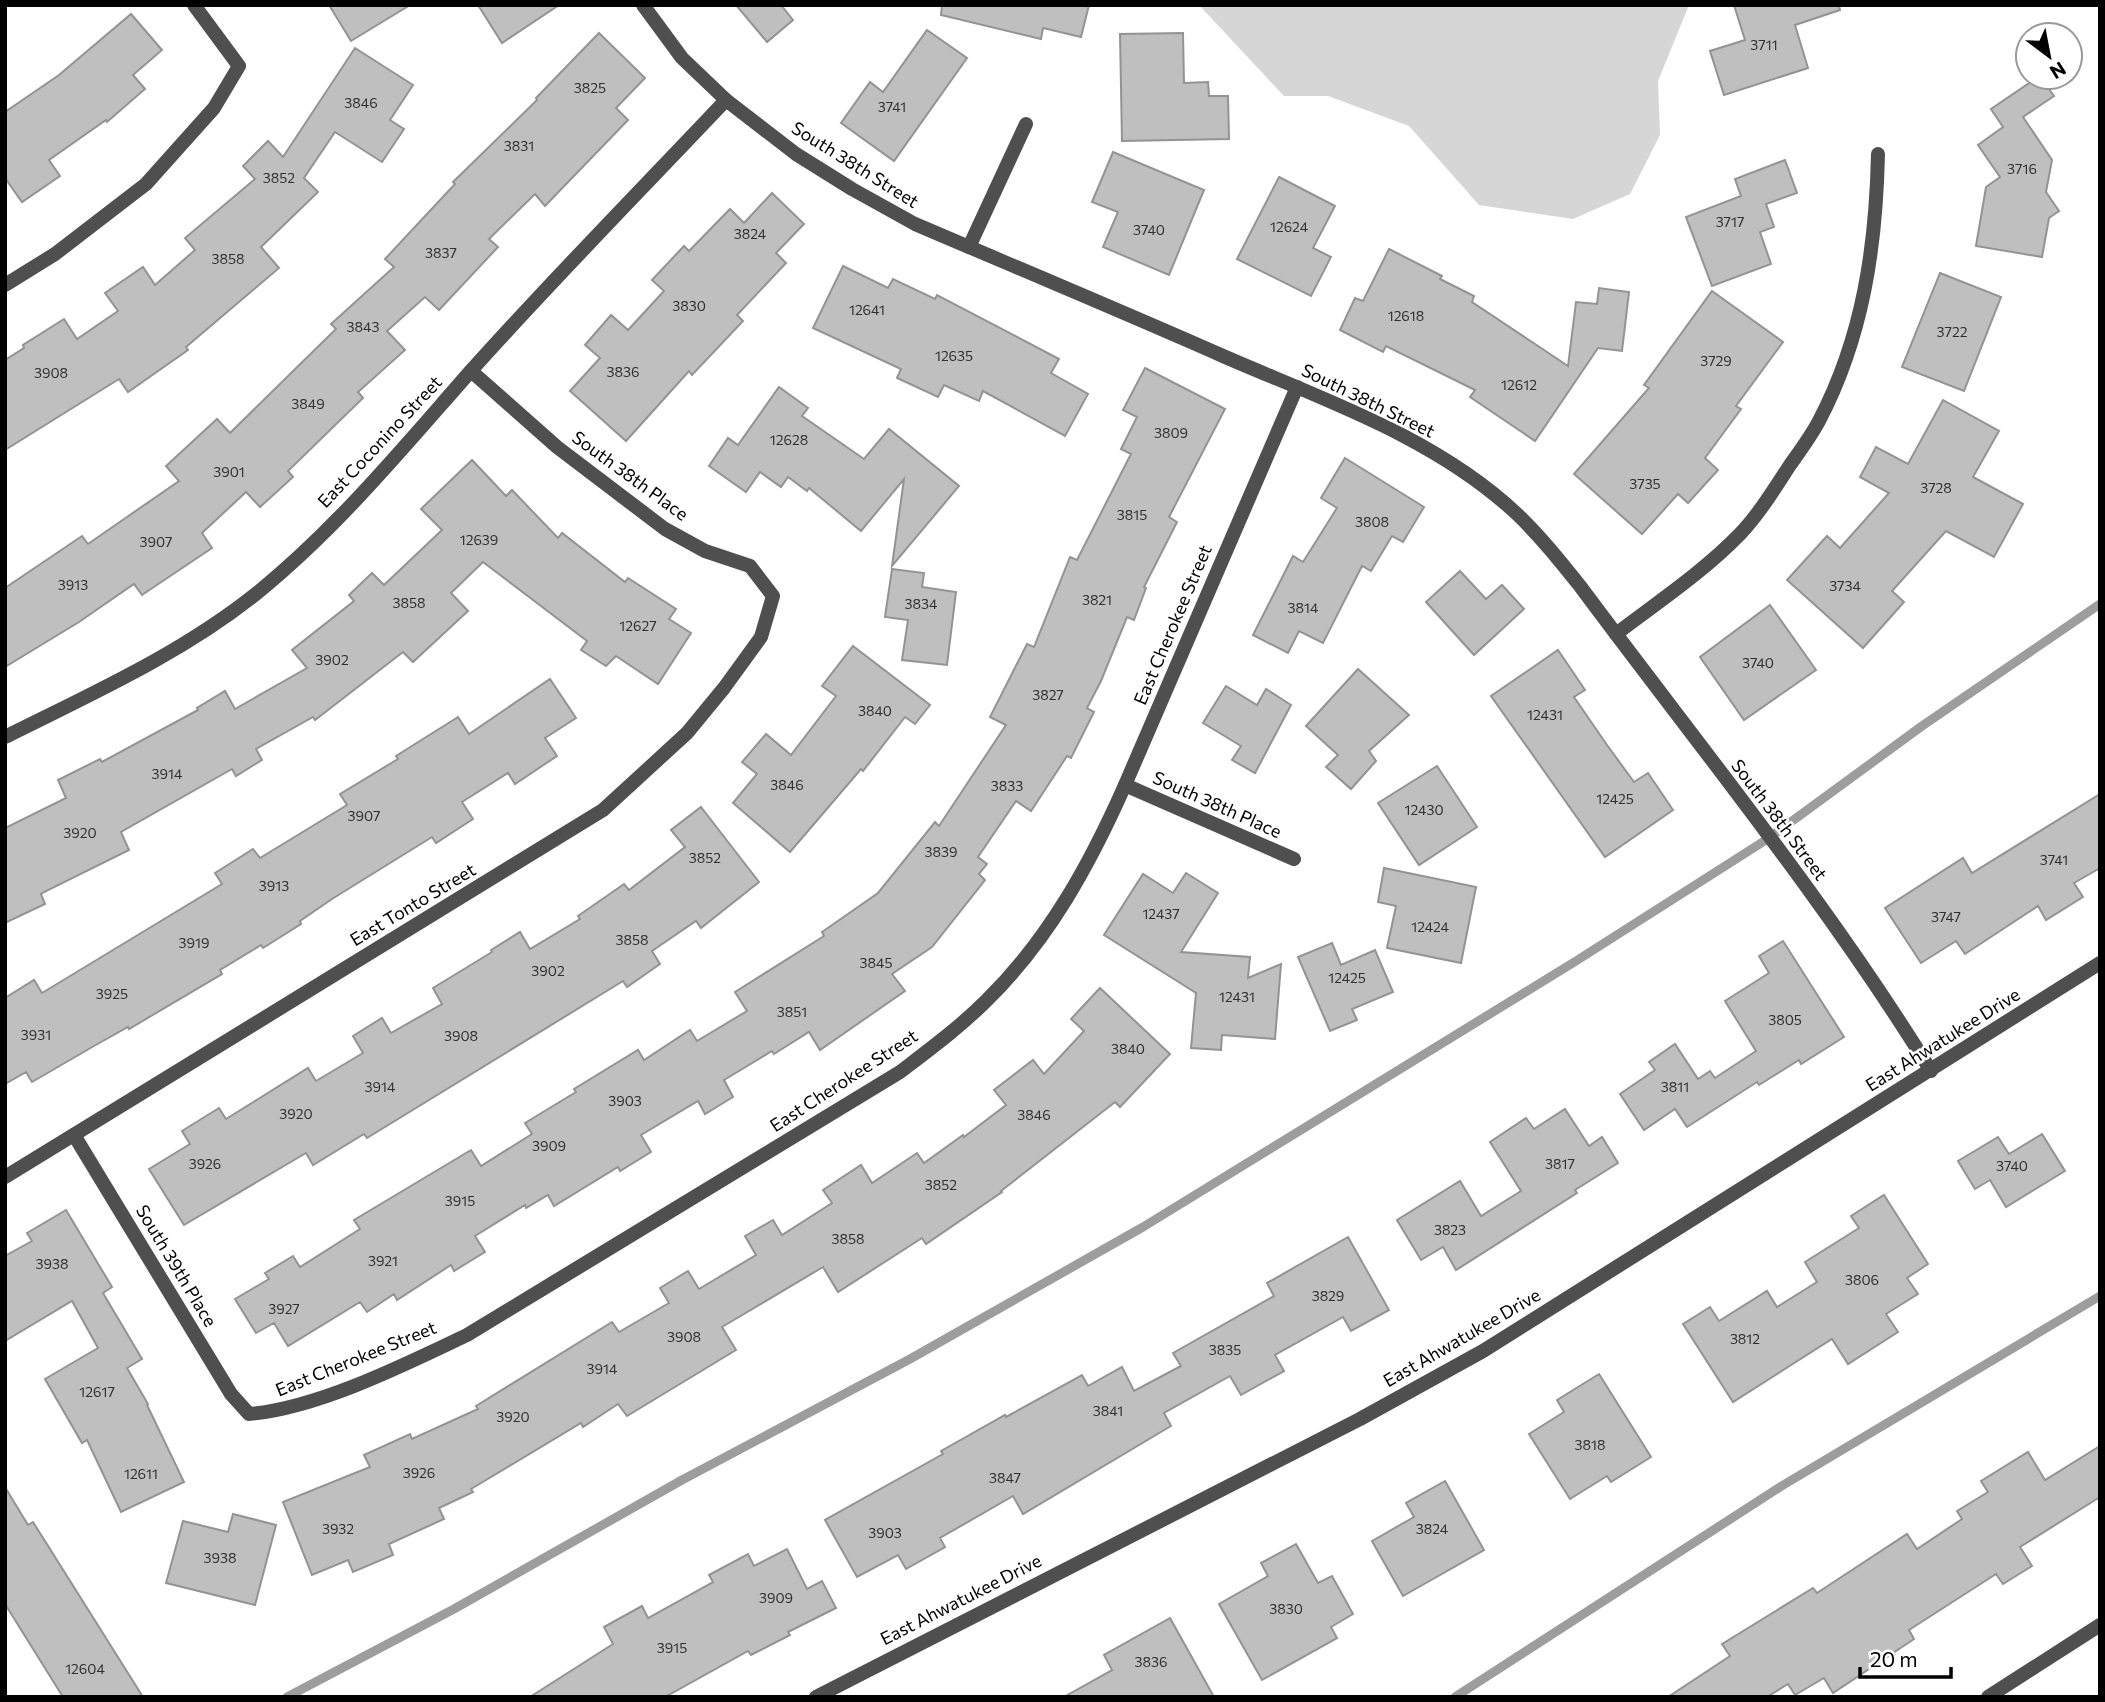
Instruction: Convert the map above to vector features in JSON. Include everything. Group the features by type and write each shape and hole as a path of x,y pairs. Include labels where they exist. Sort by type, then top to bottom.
{"street":[{"path":"5,285 55,254 146,184 214,108 239,66 194,5"},
{"name":"South 38th Street","path":"643,5 682,58 726,100 796,154 852,190 915,224 1297,387 1401,435 1483,486 1548,546 1616,634 1866,968 1931,1071"},
{"name":"East Coconino Street","path":"5,737 151,664 215,624 257,593 299,556 726,100"},
{"path":"969,247 1026,124"},
{"path":"1616,634 1693,577 1741,532 1781,480 1819,422 1842,368 1864,301 1877,207 1878,154"},
{"name":"South 38th Place","path":"471,372 557,447 666,529 705,551 750,566 773,596"},
{"name":"East Cherokee Street","path":"249,1414 279,1412 408,1363 467,1335 900,1072 953,1031 988,999 1069,898 1098,846 1297,387"},
{"name":"East Tonto Street","path":"5,1177 603,810 687,733 724,688 761,637 773,596"},
{"name":"South 38th Place","path":"1125,785 1294,859"},
{"name":"East Ahwatukee Drive","path":"816,1697 1360,1419 1483,1351 2100,963"},
{"name":"South 39th Place","path":"74,1135 231,1394 249,1414"},
{"path":"1988,1697 2100,1625"}],"shaded area":[{"path":"1199,5 1689,5 1658,81 1660,135 1630,194 1573,219 1479,205 1409,126 1328,96 1284,96"}],"building":[{"path":"329,5 410,5 351,41"},
{"path":"478,5 559,5 502,43"},
{"path":"736,5 781,5 793,20 767,42"},
{"path":"942,5 1089,5 1081,37 1043,28 1041,39 941,15"},
{"path":"1734,5 1839,5 1840,10 1795,25 1808,68 1724,95 1710,51 1745,40"},
{"path":"131,14 162,50 133,75 145,89 107,122 106,120 49,160 60,176 22,202 5,178 5,112 59,75"},
{"path":"927,30 967,58 894,161 841,123 870,82 883,92"},
{"path":"599,33 645,78 616,108 628,120 545,206 535,194 489,239 498,247 439,310 425,297 387,331 405,350 358,392 363,398 288,471 293,477 260,507 246,492 202,533 212,548 142,595 134,584 79,622 5,667 5,588 82,536 88,544 179,481 166,466 217,419 230,433 336,329 331,324 394,267 385,259 455,184 453,182 537,100"},
{"path":"1183,33 1184,83 1208,82 1209,96 1228,96 1229,139 1122,141 1120,34"},
{"path":"355,48 413,85 390,120 404,129 382,162 335,132 304,178 318,192 261,247 279,268 186,347 188,350 128,392 119,379 5,450 5,360 64,319 77,339 118,311 105,293 143,267 155,285 195,250 185,238 255,179 243,166 268,141 283,157"},
{"path":"2017,91 2050,91 2054,96 2023,117 2052,160 2046,192 2059,211 2049,218 2042,257 1976,246 1986,187 2000,177 1978,145 2003,127 1991,109"},
{"path":"1113,152 1204,190 1169,275 1103,247 1118,212 1092,202"},
{"path":"1785,160 1797,193 1766,204 1774,227 1760,232 1771,264 1712,286 1686,217 1741,196 1735,179"},
{"path":"1279,177 1335,206 1313,248 1331,257 1311,296 1237,259"},
{"path":"772,193 804,224 776,253 786,263 737,315 743,321 692,375 689,371 626,441 570,391 600,358 585,345 611,315 628,330 664,291 652,280 684,246 689,251 730,209 744,223"},
{"path":"1389,249 1474,296 1472,302 1568,366 1576,302 1597,304 1599,288 1629,292 1622,351 1598,348 1535,441 1470,397 1475,390 1386,346 1383,352 1340,330 1355,298 1363,301"},
{"path":"843,266 888,288 893,279 935,299 937,295 1059,359 1051,373 1088,394 1065,436 983,391 979,401 944,385 938,397 897,378 901,369 813,328"},
{"path":"1940,273 2001,297 1964,391 1902,367"},
{"path":"1712,291 1783,342 1736,406 1741,409 1705,458 1718,470 1688,503 1678,494 1642,534 1574,474 1649,388 1644,385"},
{"path":"1145,368 1225,409 1169,517 1177,522 1144,587 1146,588 1134,620 1127,617 1087,708 1094,712 1071,758 1067,756 1031,811 1016,801 978,857 987,864 979,874 985,880 932,947 892,974 905,991 820,1050 809,1032 724,1080 733,1097 705,1114 698,1101 641,1135 651,1152 620,1171 618,1167 554,1206 548,1195 526,1208 525,1205 475,1236 485,1252 454,1271 451,1265 397,1300 394,1294 367,1312 360,1302 288,1346 274,1323 256,1333 235,1299 269,1279 265,1273 293,1256 300,1267 360,1229 354,1220 471,1150 481,1166 532,1134 525,1123 638,1050 644,1060 690,1030 697,1041 747,1011 735,992 824,936 822,932 878,893 935,822 939,826 1006,725 990,717 1027,644 1034,647 1070,557 1077,560 1131,454 1121,449 1137,417 1123,410"},
{"path":"779,387 808,408 802,416 864,459 889,429 959,486 892,566 904,479 861,531 809,488 807,491 788,477 781,487 760,472 746,492 709,466 728,438 738,445"},
{"path":"1943,400 1999,431 1973,477 2023,504 1994,557 1946,531 1892,591 1904,602 1863,648 1787,580 1827,536 1840,548 1889,493 1860,477 1876,447 1908,464"},
{"path":"1345,458 1424,507 1403,542 1392,536 1371,571 1362,566 1323,643 1299,631 1288,653 1253,635 1293,556 1303,562 1337,508 1321,498"},
{"path":"472,460 506,496 512,490 558,538 562,533 625,582 628,578 676,609 669,619 691,633 658,684 616,656 606,666 581,650 587,641 483,562 451,593 468,611 413,662 403,652 315,720 313,717 256,749 262,760 236,776 232,769 121,832 129,850 44,892 41,894 45,904 5,923 5,828 66,798 58,780 100,759 102,762 198,710 197,708 225,691 235,709 307,668 292,650 354,601 349,595 372,573 384,585 442,530 421,509"},
{"path":"892,569 924,573 922,587 956,592 947,665 902,660 908,620 885,617"},
{"path":"1460,571 1486,599 1502,585 1524,609 1474,655 1426,602"},
{"path":"1770,605 1816,670 1744,720 1700,657"},
{"path":"853,646 930,705 915,724 905,717 863,771 861,769 790,852 733,803 757,774 742,762 766,734 791,755 836,696 822,686"},
{"path":"1558,650 1585,690 1574,697 1607,745 1634,782 1648,773 1673,810 1605,857 1491,696"},
{"path":"1358,669 1409,715 1369,751 1376,761 1351,789 1326,767 1338,755 1306,726"},
{"path":"550,679 576,718 545,738 557,756 515,784 508,773 462,802 473,819 436,843 432,837 332,899 300,921 301,924 263,948 261,945 220,970 222,974 129,1029 128,1027 32,1082 26,1072 5,1084 5,998 34,980 42,993 222,884 215,873 253,849 260,858 347,805 340,794 398,759 396,756 458,717 469,734"},
{"path":"1226,686 1257,705 1266,689 1291,705 1255,773 1232,760 1241,746 1203,723"},
{"path":"1437,766 1477,827 1419,865 1378,803"},
{"path":"2100,794 2100,868 2074,883 2083,897 2046,920 2038,906 1965,954 1956,941 1921,963 1885,908 1963,858 1972,873"},
{"path":"701,807 759,882 701,928 696,921 652,951 660,964 627,987 623,981 367,1138 364,1134 313,1165 306,1153 184,1225 149,1169 190,1144 182,1131 219,1108 226,1119 308,1068 316,1081 363,1053 353,1036 382,1018 391,1033 442,1004 433,988 520,932 530,949 580,919 578,916 624,884 629,890 685,847 671,830"},
{"path":"1384,868 1476,887 1461,963 1387,948 1396,906 1378,902"},
{"path":"1186,873 1218,893 1181,952 1250,957 1248,978 1281,964 1275,1039 1222,1035 1221,1050 1191,1048 1196,993 1104,935 1143,874 1173,893"},
{"path":"1783,941 1844,1037 1801,1064 1799,1060 1759,1085 1757,1082 1687,1127 1675,1109 1644,1130 1620,1094 1655,1070 1649,1062 1675,1044 1698,1079 1710,1071 1715,1078 1756,1051 1725,1001 1769,973 1759,956"},
{"path":"1332,943 1341,965 1375,950 1393,992 1352,1009 1357,1020 1330,1031 1298,957"},
{"path":"1100,988 1170,1054 1120,1107 1115,1102 1002,1192 926,1244 922,1238 838,1292 823,1267 722,1327 736,1350 627,1416 618,1404 583,1427 581,1423 471,1489 473,1492 439,1508 444,1519 389,1544 393,1555 353,1572 348,1560 312,1575 283,1502 370,1467 364,1455 410,1434 412,1439 478,1409 476,1406 612,1322 619,1332 669,1303 660,1288 688,1271 699,1289 756,1255 745,1236 773,1220 782,1235 832,1203 823,1190 861,1165 872,1183 917,1153 924,1163 1006,1105 994,1090 1033,1060 1044,1074 1084,1031 1071,1019"},
{"path":"1565,1109 1589,1146 1602,1137 1618,1163 1575,1190 1577,1193 1456,1270 1443,1247 1421,1260 1397,1220 1460,1181 1481,1216 1521,1191 1490,1142 1526,1118 1534,1129"},
{"path":"2042,1134 2065,1171 2006,1207 1990,1180 1975,1189 1958,1161 1998,1137 2009,1154"},
{"path":"1884,1195 1928,1264 1907,1278 1918,1294 1886,1314 1898,1332 1848,1364 1832,1339 1733,1402 1683,1324 1710,1307 1719,1321 1767,1291 1777,1307 1817,1282 1805,1262 1859,1228 1851,1216"},
{"path":"66,1210 112,1287 103,1293 142,1359 127,1368 148,1404 184,1482 121,1512 87,1440 82,1443 45,1379 98,1348 72,1301 5,1341 5,1256 32,1241 27,1233"},
{"path":"1348,1237 1389,1310 1351,1331 1343,1317 1275,1355 1284,1371 1241,1395 1230,1376 1164,1413 1171,1426 1023,1514 1013,1496 940,1538 945,1547 906,1569 898,1555 857,1577 825,1520 943,1454 941,1451 1082,1375 1088,1386 1122,1367 1134,1391 1181,1366 1173,1353 1274,1296 1267,1283"},
{"path":"1599,1374 1651,1457 1611,1482 1607,1476 1570,1499 1529,1434 1564,1412 1557,1400"},
{"path":"2100,1446 2100,1497 2020,1547 2032,1566 2003,1584 1996,1574 1909,1630 1914,1639 1833,1693 1824,1678 1795,1695 1788,1684 1767,1697 1668,1697 1730,1656 1722,1644 1813,1588 1817,1593 1907,1534 1917,1549 1962,1519 1957,1511 1988,1492 1981,1481 2028,1452 2045,1480"},
{"path":"1445,1481 1484,1550 1403,1596 1372,1541 1414,1517 1406,1503"},
{"path":"5,1487 28,1525 33,1522 143,1697 63,1697 5,1604"},
{"path":"233,1514 276,1525 255,1605 166,1583 183,1521 228,1532"},
{"path":"1296,1544 1318,1583 1332,1576 1353,1614 1331,1627 1337,1638 1262,1680 1219,1604 1268,1576 1261,1563"},
{"path":"787,1549 807,1589 822,1581 836,1608 788,1632 790,1635 751,1655 748,1651 665,1697 530,1697 613,1644 604,1627 642,1606 648,1618 713,1582 709,1575 748,1554 754,1566"},
{"path":"1170,1618 1214,1697 1064,1697 1112,1670 1104,1655"}],"waterway":[{"path":"287,1697 454,1609 682,1480 910,1359 1143,1227 1576,961 1769,838 1922,726 2100,604"},
{"path":"1455,1697 1780,1487 2100,1296"}]}
